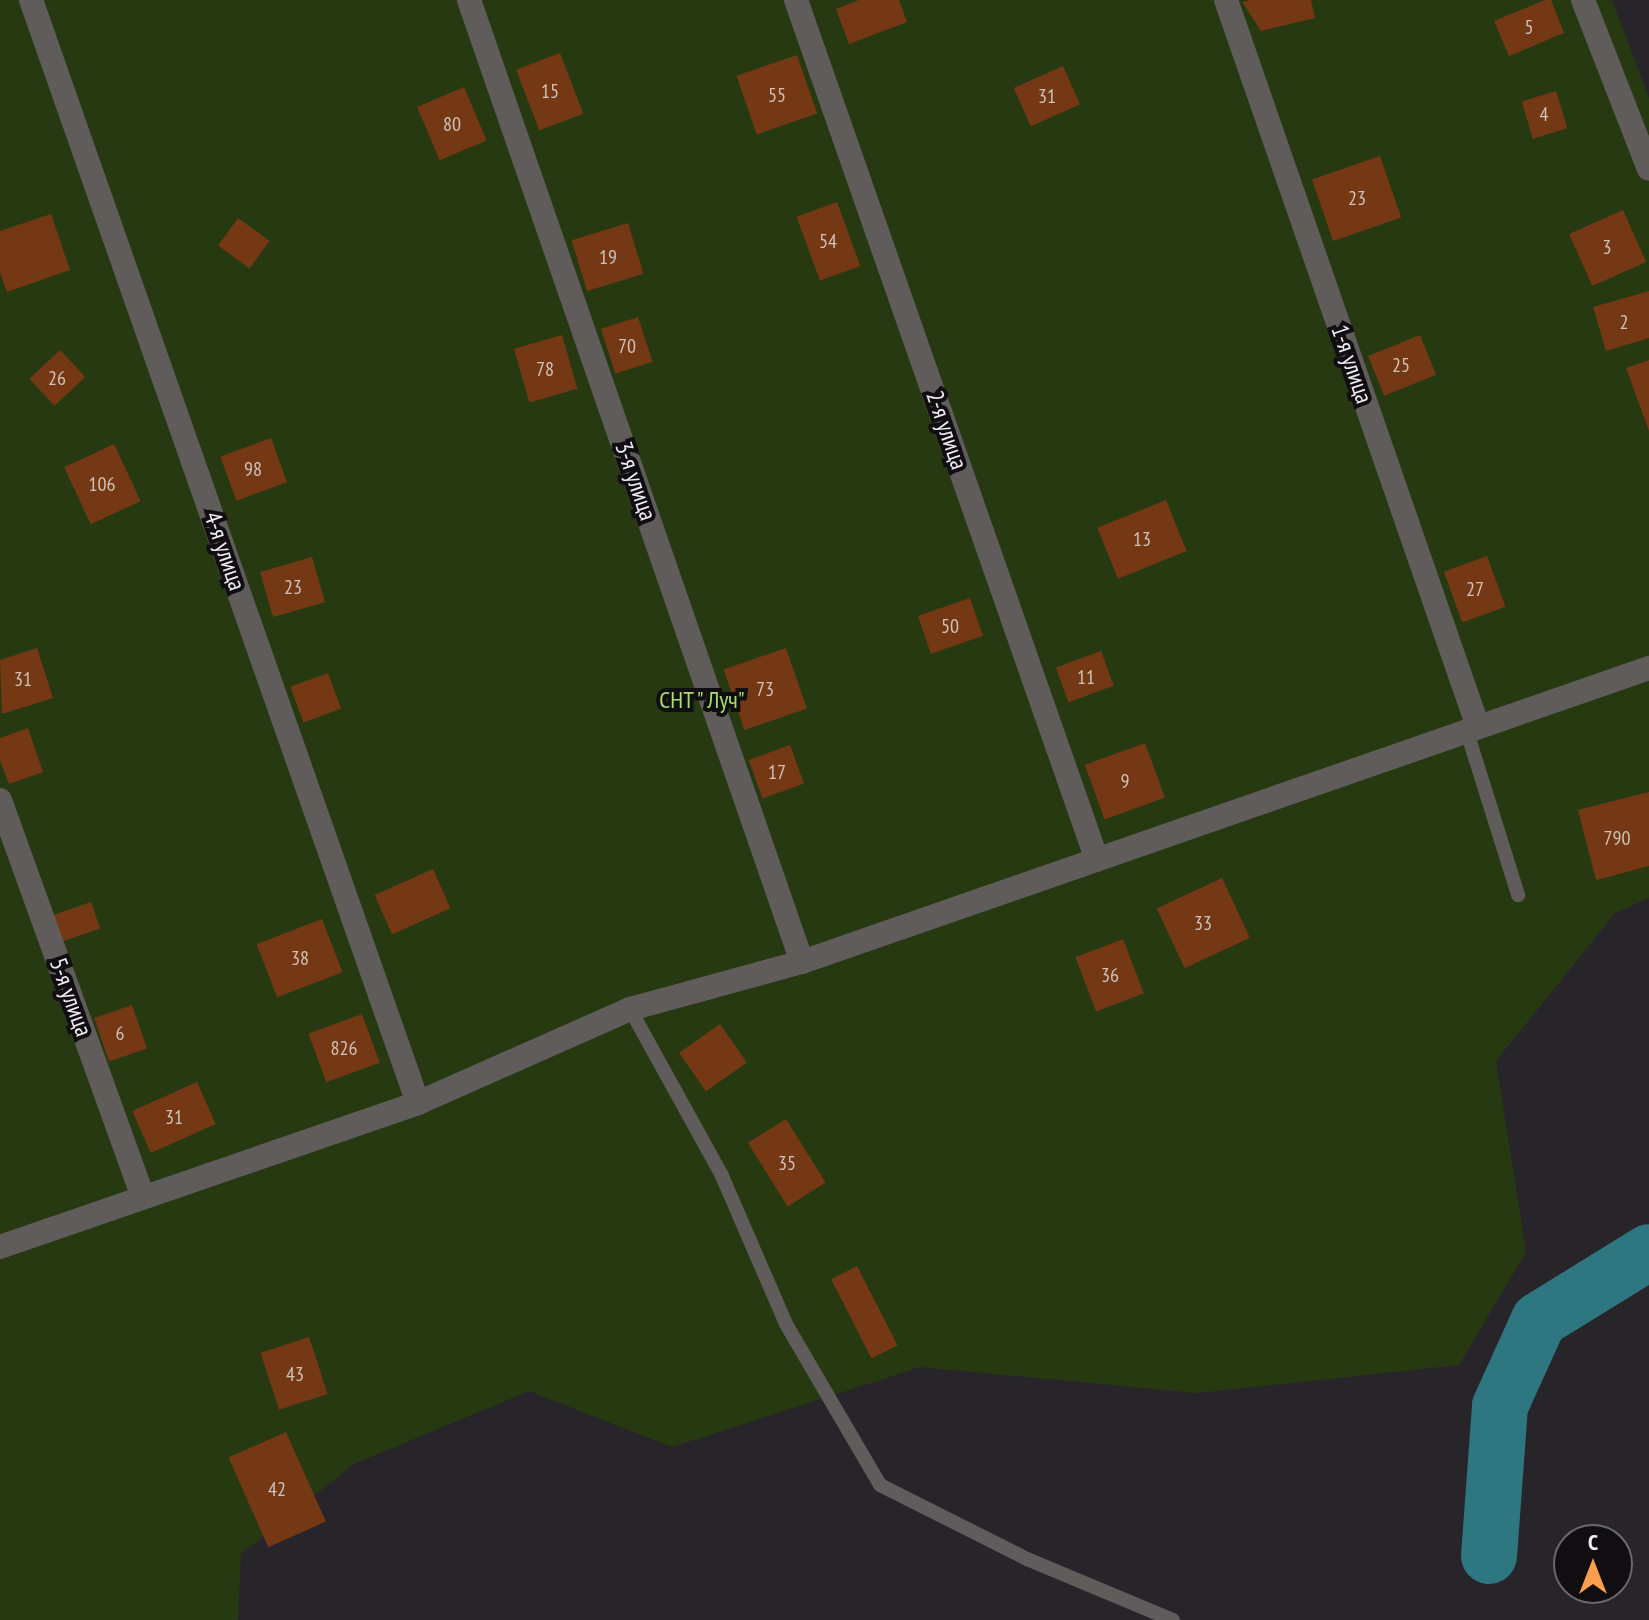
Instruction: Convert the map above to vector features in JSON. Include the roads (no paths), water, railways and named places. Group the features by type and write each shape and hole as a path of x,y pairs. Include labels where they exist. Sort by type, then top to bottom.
{"street":[{"name":"4-я улица","path":"31,0 418,1103"},
{"name":"3-я улица","path":"469,0 802,962"},
{"name":"2-я улица","path":"796,0 1097,860"},
{"name":"1-я улица","path":"1226,0 1472,730"},
{"path":"1583,0 1649,169"},
{"path":"0,1247 142,1195 418,1103 630,1009 802,962 1649,668"},
{"name":"5-я улица","path":"0,800 142,1195"}],"lane":[{"path":"1472,730 1518,895"},
{"path":"630,1009 722,1176 786,1324 880,1485 1027,1559 1173,1620"}],"waterway":[{"path":"1489,1556 1500,1406 1539,1320 1649,1252"}],"park label":[{"name":"СНТ \" Луч\"","path":"702,700"}]}
